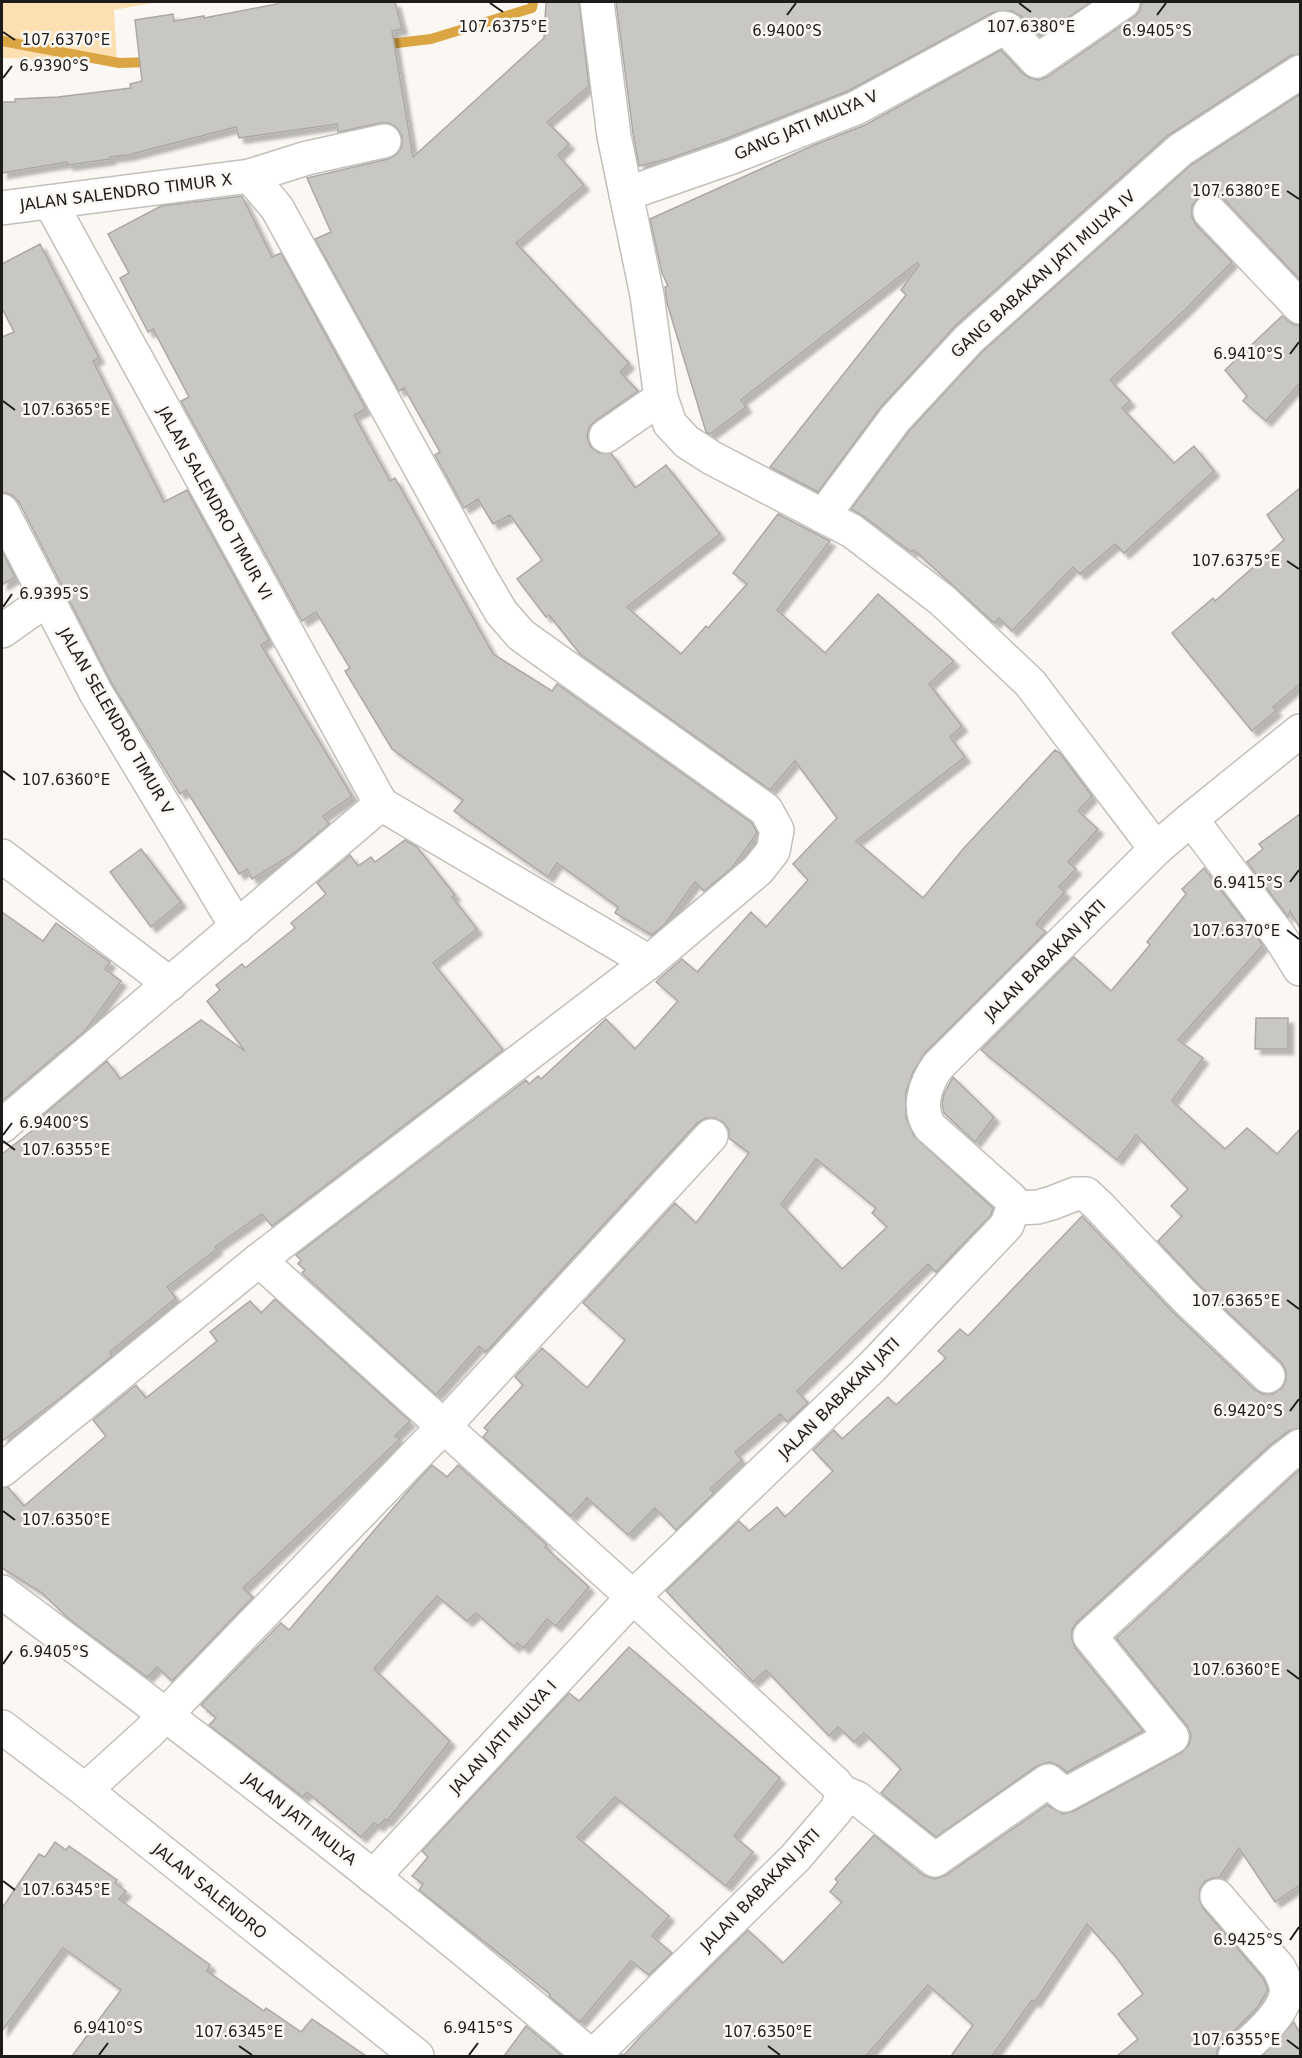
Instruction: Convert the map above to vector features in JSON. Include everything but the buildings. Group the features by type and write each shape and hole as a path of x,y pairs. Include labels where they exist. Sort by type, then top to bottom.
{"street":[{"path":"597,2 614,136 647,295 661,398 670,424 687,442 712,458 852,531 942,600 1030,683 1156,849"},
{"name":"GANG JATI MULYA V","path":"626,194 732,157 856,108 1003,28 1007,29 1037,61 1123,2"},
{"name":"GANG BABAKAN JATI MULYA IV","path":"823,516 895,419 969,339 1180,150 1300,72"},
{"name":"JALAN SALENDRO TIMUR X","path":"2,208 250,176 307,158 384,141"},
{"path":"2,1470 259,1260 649,962 758,870 773,851 777,830 766,810 521,635 501,612 278,208 250,176"},
{"name":"JALAN SALENDRO TIMUR VI","path":"50,202 381,804"},
{"path":"1210,212 1300,307"},
{"path":"606,436 661,398"},
{"name":"JALAN SELENDRO TIMUR V","path":"2,512 96,693 237,927"},
{"path":"2,631 46,600"},
{"name":"JALAN BABAKAN JATI","path":"633,1597 872,1366 1007,1225 1014,1208 1011,1199 930,1127 924,1119 924,1093 929,1078 938,1066 1156,849 1300,731"},
{"path":"2,1126 381,804 649,962"},
{"path":"1191,819 1280,937 1300,969"},
{"path":"2,856 170,984"},
{"path":"85,1790 166,1714 444,1426 711,1137"},
{"path":"1014,1208 1038,1207 1075,1194 1086,1194 1186,1298 1268,1376"},
{"path":"259,1260 633,1597 835,1783 842,1792 857,1798 934,1860 1048,1781 1065,1795 1172,1737 1090,1636 1300,1446"},
{"name":"JALAN JATI MULYA","path":"2,1592 166,1714 374,1877 592,2056"},
{"name":"JALAN JATI MULYA I","path":"374,1877 633,1597"},
{"name":"JALAN SALENDRO","path":"2,1727 85,1790 417,2056"},
{"name":"JALAN BABAKAN JATI","path":"592,2056 795,1858 837,1809 842,1792"},
{"path":"1217,1896 1279,1968 1287,1995 1275,2016 1235,2056"}],"shaded area":[{"path":"2,2 158,2 114,10 117,62 2,58"}],"waterway":[{"path":"380,45 431,39 532,8 533,2"},
{"path":"2,41 119,63 152,62"}]}
